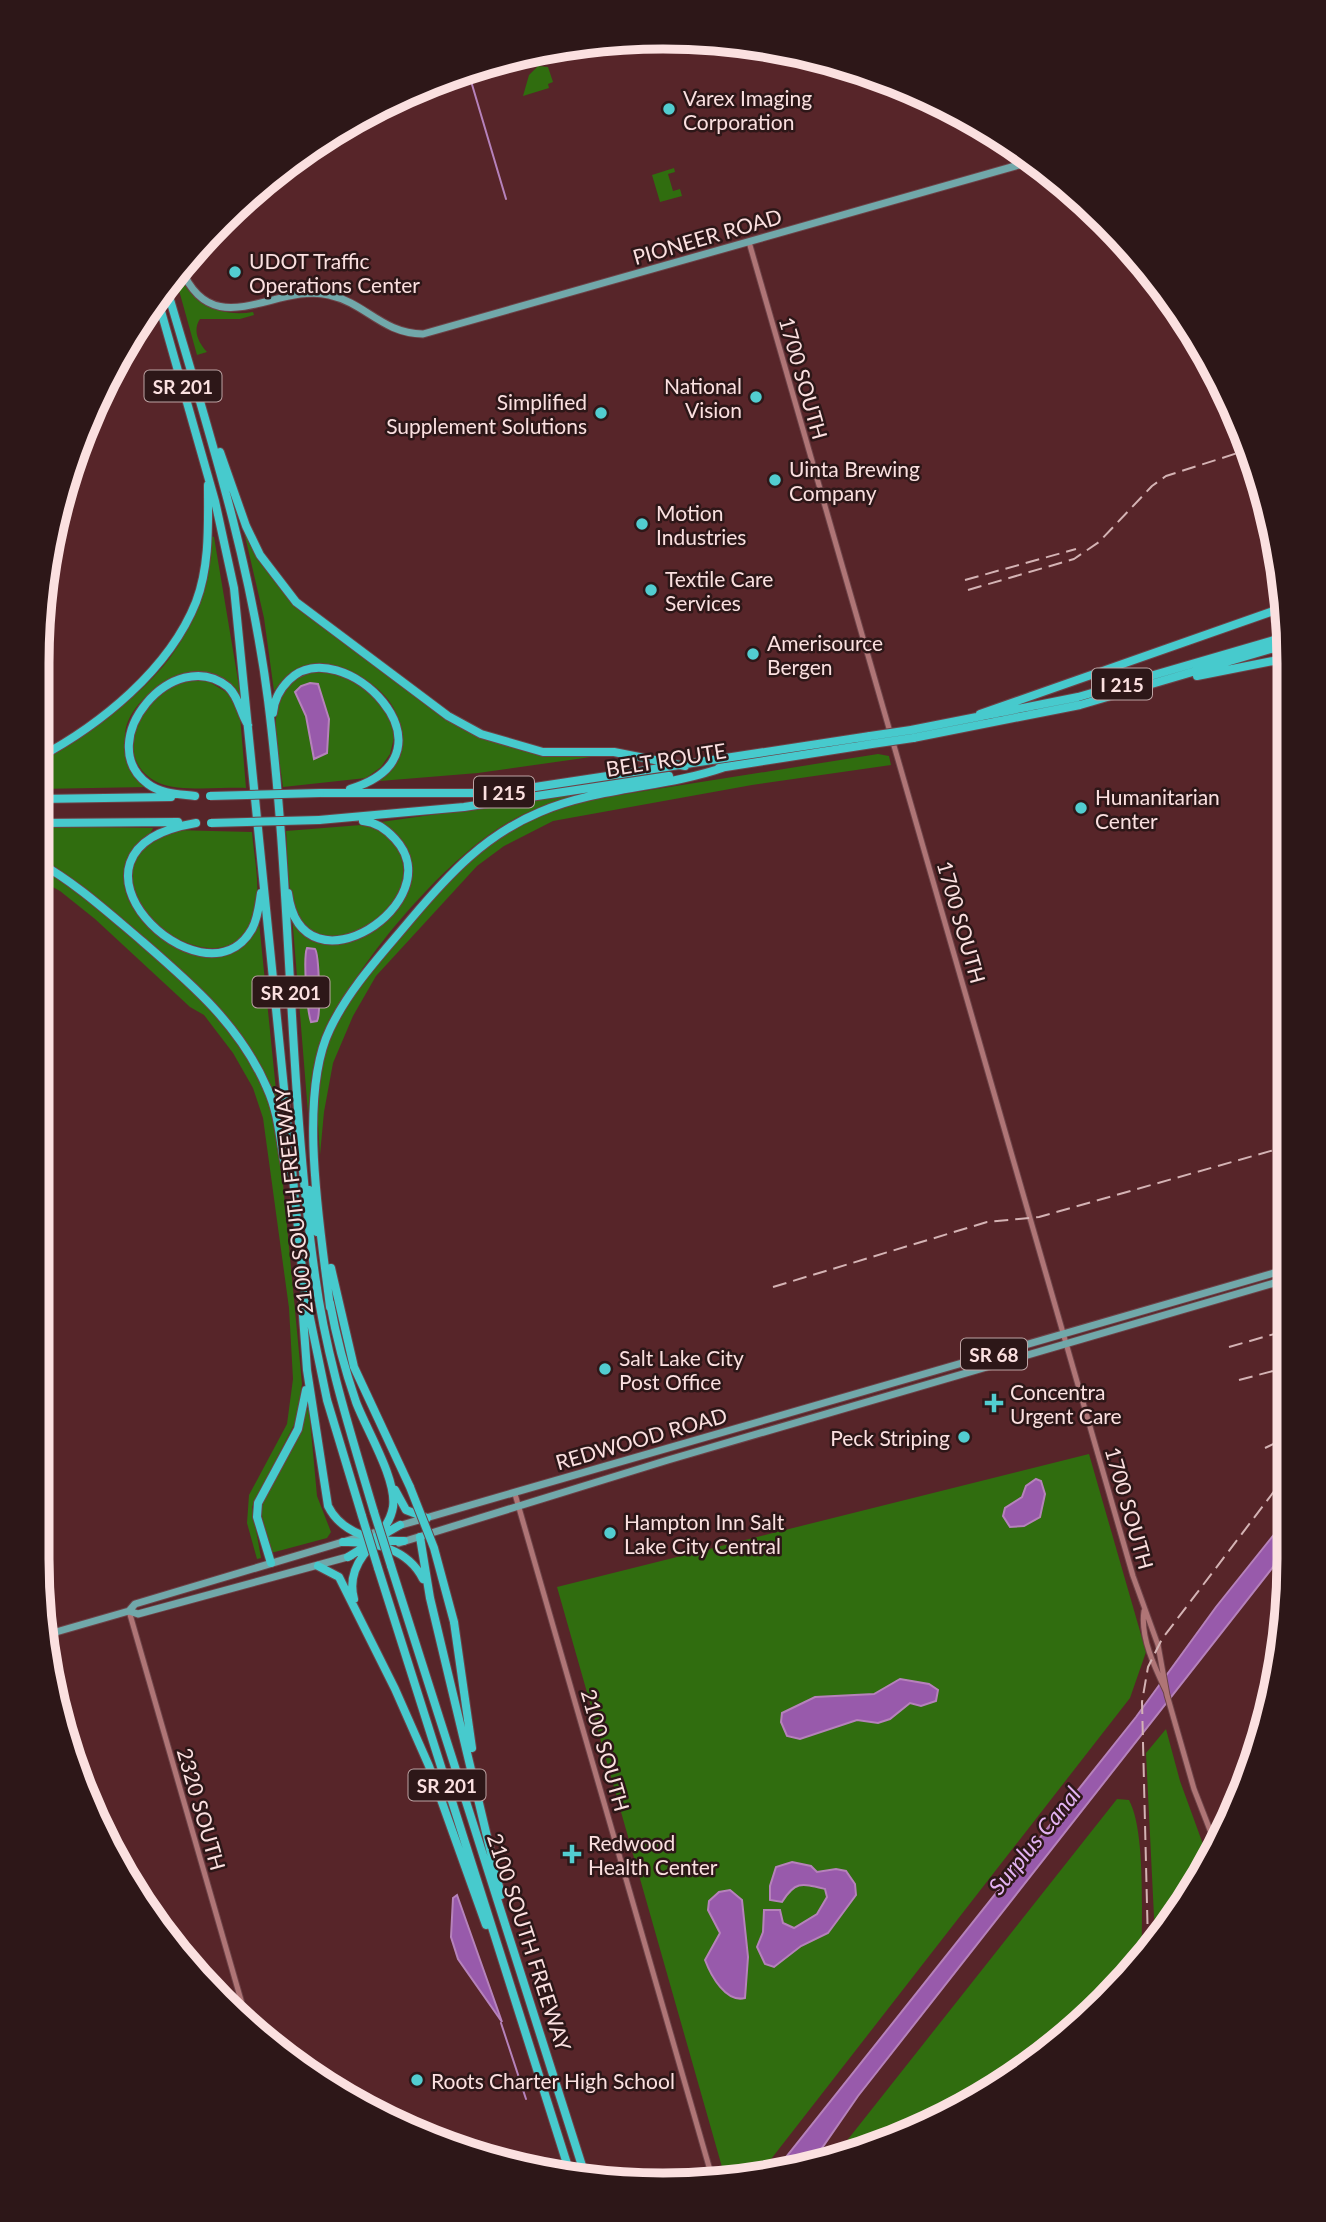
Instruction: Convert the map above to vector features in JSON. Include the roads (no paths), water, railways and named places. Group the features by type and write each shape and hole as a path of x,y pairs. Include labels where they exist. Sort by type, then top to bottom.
{"highway":[{"name":"2100 SOUTH FREEWAY","path":"170,297 233,514 253,604 272,741 303,1166 325,1334 338,1393 583,2168"},
{"name":"2100 SOUTH FREEWAY","path":"161,310 208,475 234,588 250,728 293,1202 298,1247 320,1370 378,1568 568,2165"},
{"path":"204,411 246,526 260,555 296,602 318,621 448,716 481,734 543,752 614,752 685,766"},
{"path":"49,752 80,734 138,684 162,660 180,632 196,602 207,557 208,475"},
{"path":"954,723 1275,611"},
{"name":"BELT ROUTE","path":"912,734 1078,697 1276,639"},
{"name":"BELT ROUTE","path":"49,799 342,792 496,793 1019,719 1277,647"},
{"path":"1156,683 1277,660"},
{"path":"272,741 273,709 283,687 294,676 323,667 339,671 373,691 395,719 397,751 384,774 342,792"},
{"path":"195,796 167,792 148,785 132,764 128,751 130,736 141,710 166,686 180,679 201,676 214,679 233,693 250,728"},
{"name":"BELT ROUTE","path":"49,823 211,823 324,819 464,807 725,767 871,740"},
{"path":"330,1307 313,1108 316,1072 329,1030 355,985 454,868 509,826 543,810 725,767"},
{"path":"278,817 291,908 305,929 328,942 361,934 383,919 399,900 407,876 404,854 398,842 382,827 370,821 324,819"},
{"path":"196,823 153,835 137,851 129,873 130,896 158,932 202,952 221,953 233,948 254,925 263,878"},
{"path":"49,869 89,896 204,996 234,1029 254,1060 269,1091 282,1139 293,1202"},
{"path":"303,1166 330,1307 352,1389 385,1472 393,1503 383,1530 371,1542 357,1565 352,1581 362,1618"},
{"path":"320,1203 347,1345 362,1389 421,1514 454,1622 477,1789"},
{"path":"298,1247 307,1370 326,1502 338,1521 414,1565 430,1598"},
{"path":"271,1563 257,1517 258,1503 298,1429 304,1409 307,1370"},
{"path":"385,1472 406,1510 427,1518"},
{"path":"348,1557 400,1525"},
{"path":"420,1537 430,1598 477,1789 507,1929"},
{"path":"343,1542 404,1541"},
{"path":"318,1566 337,1575 362,1618 425,1756 503,1974 516,2001"}],"main road":[{"name":"PIONEER ROAD","path":"186,277 191,286 206,300 219,306 241,309 302,293 327,294 351,303 389,328 411,334 441,331 1021,164"},
{"name":"REDWOOD ROAD","path":"383,1530 1277,1272"},
{"name":"REDWOOD ROAD","path":"385,1547 1277,1282"},
{"path":"53,1633 129,1611 135,1604 343,1542"},
{"path":"129,1611 138,1614 348,1557"}],"street":[{"name":"1700 SOUTH","path":"749,242 1144,1611 1150,1621 1164,1667 1167,1695"},
{"name":"2100 SOUTH","path":"515,1494 710,2171"},
{"name":"2320 SOUTH","path":"129,1611 244,2008"},
{"name":"1700 SOUTH","path":"1144,1611 1142,1623 1158,1676 1171,1706 1195,1789 1212,1835"}],"waterway":[{"path":"471,80 506,199"},
{"path":"501,2023 526,2099"}],"railway":[{"path":"968,590 1074,559 1099,542 1152,486 1166,476 1239,453"},
{"path":"965,580 1076,549"},
{"path":"773,1287 987,1222 1039,1217 1277,1149"},
{"path":"1229,1347 1277,1333"},
{"path":"1239,1380 1277,1370"},
{"path":"1265,1448 1277,1442"},
{"path":"1148,1936 1142,1702 1148,1667 1162,1639 1277,1487"}],"place":[{"name":"Varex Imaging Corporation","path":"669,109"},
{"name":"UDOT Traffic Operations Center","path":"235,272"},
{"name":"National Vision","path":"756,397"},
{"name":"Simplified Supplement Solutions","path":"601,413"},
{"name":"Uinta Brewing Company","path":"775,480"},
{"name":"Motion Industries","path":"642,524"},
{"name":"Textile Care Services","path":"651,590"},
{"name":"Amerisource Bergen","path":"753,654"},
{"name":"Humanitarian Center","path":"1081,808"},
{"name":"Salt Lake City Post Office","path":"605,1369"},
{"name":"Concentra Urgent Care","path":"994,1403"},
{"name":"Peck Striping","path":"964,1437"},
{"name":"Hampton Inn Salt Lake City Central","path":"610,1533"},
{"name":"Redwood Health Center","path":"572,1854"},
{"name":"Roots Charter High School","path":"417,2080"}],"water label":[{"name":"Surplus Canal","path":"1034,1840"}]}
